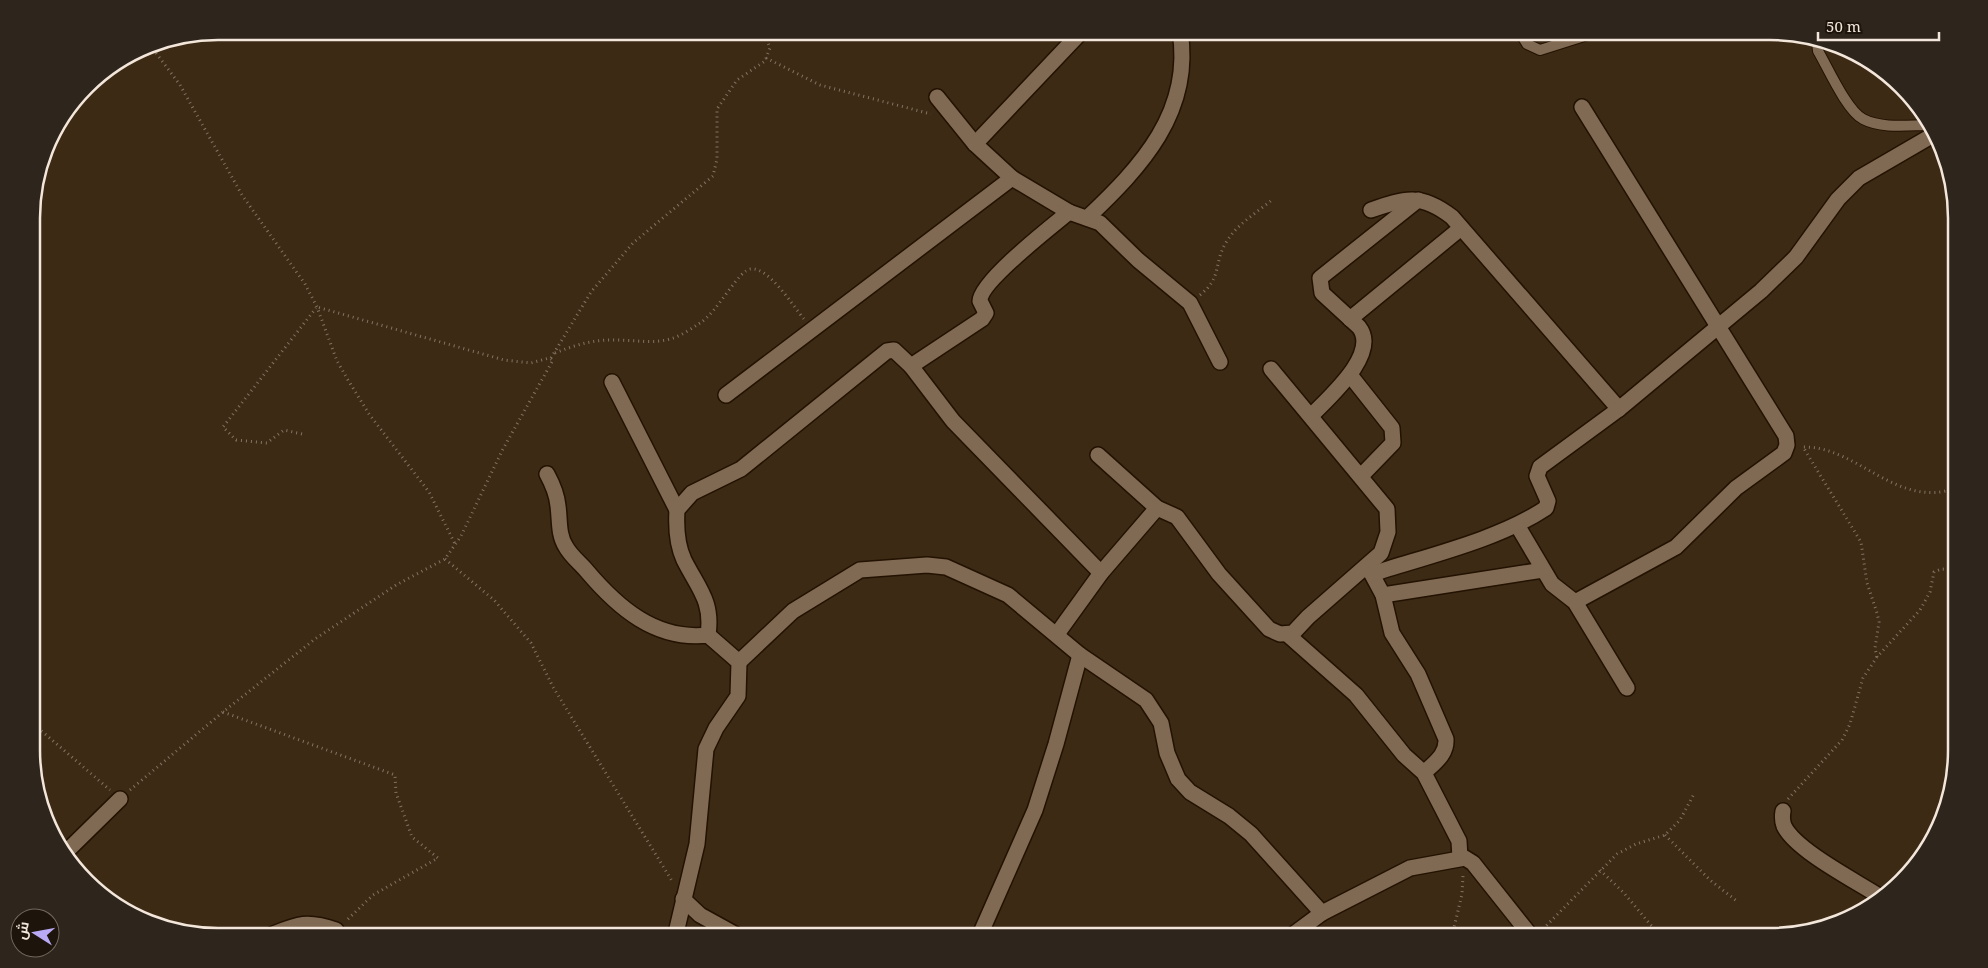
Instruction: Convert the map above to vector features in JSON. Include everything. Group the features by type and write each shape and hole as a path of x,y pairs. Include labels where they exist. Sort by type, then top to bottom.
{"street":[{"path":"975,144 1073,40"},
{"path":"1087,218 1135,168 1168,119 1176,101 1180,80 1180,40"},
{"path":"937,97 975,144 1012,178 1070,212 1100,223 1138,260 1190,303 1220,362"},
{"path":"1575,602 1676,547 1736,488 1786,449 1786,436 1582,107"},
{"path":"1370,570 1517,525 1548,506 1548,501 1536,476 1540,467 1619,409 1785,268 1811,238 1838,200 1859,178 1929,137"},
{"path":"726,395 1012,178"},
{"path":"1371,210 1410,198 1442,209 1461,228 1619,409"},
{"path":"1311,416 1350,375 1361,353 1364,338 1361,330 1322,293 1320,283 1323,274 1418,200"},
{"path":"911,366 982,319 986,313 980,301 984,289 1031,243 1070,212"},
{"path":"1350,319 1461,228"},
{"path":"677,510 692,493 741,470 887,351 894,350 911,366 952,421 1101,573"},
{"path":"1098,455 1158,508 1177,517 1219,574 1269,629 1280,634 1293,633 1308,617 1370,570 1381,553 1388,532 1388,509 1271,369"},
{"path":"1350,375 1392,428 1394,438 1393,443 1361,476"},
{"path":"612,382 677,510 676,523 684,559 704,593 708,607 710,621 708,635"},
{"path":"547,474 556,493 560,527 566,548 611,597 653,627 678,636 708,635 739,662"},
{"path":"1057,634 1101,573 1158,508"},
{"path":"1517,525 1552,584 1575,602 1627,688"},
{"path":"677,928 697,844 706,749 716,728 738,696 739,662 793,611 860,570 927,565 946,567 1008,595 1080,654 1146,700 1161,723 1167,753 1178,779 1190,792 1229,816 1251,834 1322,913"},
{"path":"1370,570 1383,595 1392,633 1418,674 1446,739 1443,754 1424,773"},
{"path":"1383,595 1543,570"},
{"path":"1286,634 1356,695 1404,755 1424,773 1459,841 1463,858"},
{"path":"983,928 1035,810 1061,726 1080,654"},
{"path":"70,848 120,799"},
{"path":"1782,811 1782,821 1794,839 1822,860 1875,894"},
{"path":"1302,928 1322,913 1410,868 1463,858 1473,862 1531,928"},
{"path":"683,899 700,915 724,928"},
{"path":"287,928 297,924 310,923 321,928"}],"lane":[{"path":"1525,40 1527,44 1540,50 1572,40"},
{"path":"1817,46 1818,51 1857,115 1869,121 1897,125 1922,125"}],"path":[{"path":"40,730 120,799 223,712 315,639 396,585 445,559 455,544 503,449 548,369 551,358 591,292 633,242 713,176 717,159 718,108 737,80 766,58 770,48 767,40"},
{"path":"155,52 180,85 242,195 305,284 337,361 368,414 429,492 455,544"},
{"path":"766,58 820,85 956,119"},
{"path":"1190,303 1213,283 1222,252 1231,235 1273,199"},
{"path":"554,353 587,342 617,340 661,341 671,339 705,320 720,304 742,272 751,269 758,269 767,275 812,330"},
{"path":"316,307 504,360 530,363 551,358"},
{"path":"302,434 284,430 266,444 236,440 223,427 316,307"},
{"path":"1877,657 1875,648 1879,622 1867,583 1861,542 1803,447 1818,446 1832,450 1888,482 1920,492 1948,492"},
{"path":"445,559 494,600 531,643 553,687 683,899"},
{"path":"1782,811 1797,789 1842,740 1850,724 1863,678 1877,657 1920,610 1930,592 1934,572 1941,569 1948,569"},
{"path":"223,712 394,775 396,793 412,837 438,858 373,895 341,928"},
{"path":"1542,928 1600,870 1623,850 1665,835 1680,820 1694,794"},
{"path":"1665,835 1710,880 1738,902"},
{"path":"1454,928 1462,894 1463,858"},
{"path":"1600,870 1624,893 1653,928"}]}
